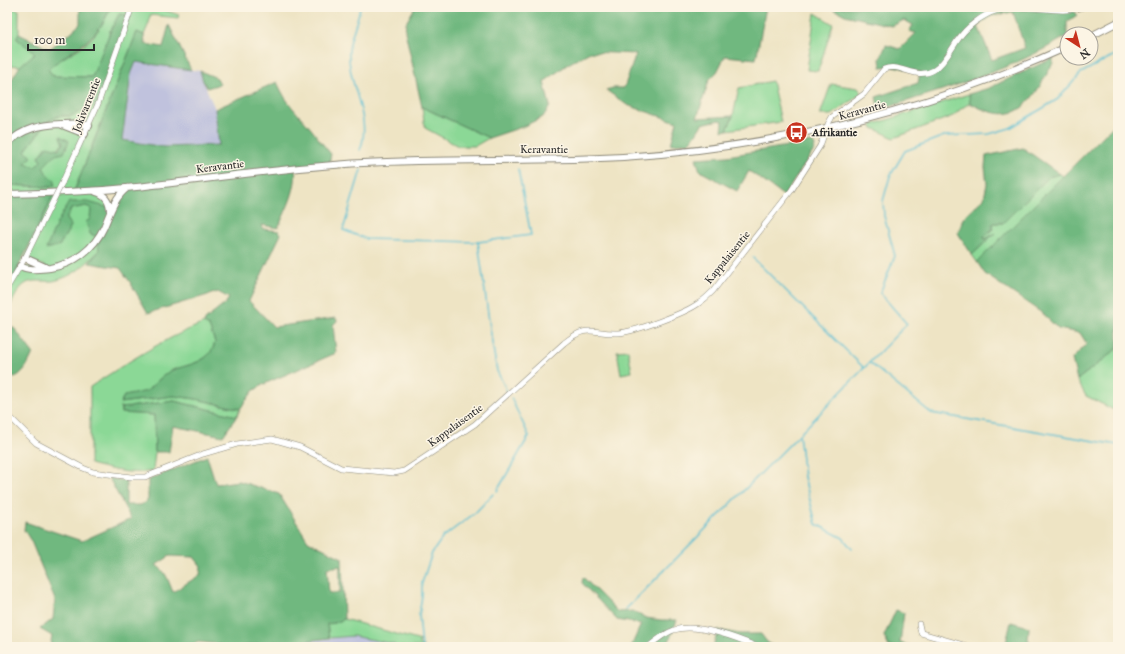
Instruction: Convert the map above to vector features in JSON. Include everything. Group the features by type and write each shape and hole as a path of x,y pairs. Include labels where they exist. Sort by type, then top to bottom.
{"main road":[{"path":"1099,32 1118,22"},
{"name":"Keravantie","path":"7,194 94,191 260,171 357,163 481,159 559,159 668,154 738,146 826,129 878,117 988,81 1059,50"},
{"path":"7,144 24,131 34,127 76,123 89,126"},
{"path":"60,124 85,134"},
{"path":"20,266 30,270 49,268 73,261 88,250 103,229 120,194 127,188"},
{"path":"94,191 102,193 107,198 110,213"},
{"path":"25,258 49,268"}],"street":[{"name":"Jokivarrentie","path":"7,288 25,258 89,126 132,7"},
{"path":"826,129 832,117 864,94 884,69 895,68 920,74 936,70 962,33 990,13 999,9 1019,7 1066,9 1083,7"},
{"name":"Kappalaisentie","path":"7,414 36,443 93,472 131,477 145,477 203,454 237,444 272,439 300,447 341,468 394,473 404,471 475,424 576,333 587,330 618,333 632,330 699,304 713,291 772,217 820,146 826,129"},
{"path":"918,624 922,633 970,647"},
{"path":"648,647 671,631 685,628 735,636 758,647"}],"shaded area":[{"path":"136,62 200,71 215,109 220,145 164,147 122,140 131,74"},
{"path":"353,636 394,644 397,647 235,647 276,642 284,644"}],"green space":[{"path":"7,7 19,10 19,34 16,38 36,53 20,66 7,65"},
{"path":"80,7 111,7 105,20 91,37 48,69 53,76 92,77 119,14 130,15 98,104 71,116 59,116 37,126 45,125 25,151 32,157 25,163 35,167 41,161 39,157 47,146 59,149 63,144 60,136 69,141 64,153 55,155 43,167 48,176 55,180 55,185 51,187 7,185 7,87 20,66 35,53 16,38 19,34 49,49 80,24"},
{"path":"111,7 155,7 179,15 178,18 150,15 149,23 144,35 137,32 74,191 102,193 110,208 69,203 59,246 71,226 66,219 71,209 86,206 91,208 90,220 86,222 99,237 99,251 84,266 67,277 53,281 28,282 22,286 7,313 7,273 14,276 20,266 49,268 25,258 55,192 7,194 7,185 51,187 43,167 69,141 60,136 63,144 35,167 25,163 25,151 44,125 34,127 59,116 71,116 98,104 110,30 105,48 92,77 53,76 48,69 89,41 100,28"},
{"path":"415,7 766,7 756,59 725,56 717,72 709,80 697,118 733,116 727,130 722,131 723,121 719,120 702,124 688,143 671,144 677,122 627,105 606,90 613,88 624,88 636,54 590,52 568,64 544,82 550,106 543,117 522,127 489,138 422,107 405,31 406,23"},
{"path":"830,7 1072,7 1077,15 1067,22 1067,26 1059,26 1059,40 1022,60 975,79 879,110 876,97 918,83 920,72 893,66 881,67 880,59 886,45 900,49 916,33 909,31 913,25 904,20 892,26 845,15","holes":["1013,12 1025,48 992,60 978,26 991,16"]},
{"path":"815,13 833,24 818,71 807,70"},
{"path":"169,25 191,70 136,62 131,74 122,140 164,147 219,145 215,109 277,82 289,103 331,154 329,165 295,168 295,183 293,191 278,228 262,225 263,229 279,231 281,234 249,301 274,327 336,318 337,321 333,325 336,353 264,384 253,391 240,409 196,399 173,396 120,403 124,396 147,391 170,371 197,362 208,355 215,342 209,326 204,323 205,320 225,304 229,298 218,292 148,313 120,268 89,263 99,251 98,237 90,234 86,222 90,219 91,208 86,206 71,209 66,219 71,226 59,246 46,249 57,223 69,202 88,202 110,208 127,189 74,192 137,32 144,35 145,44 163,47"},
{"path":"1053,58 1053,63 1038,90 1022,108 1001,114 987,111 970,103 969,94 989,88"},
{"path":"200,71 217,78 220,84 207,88"},
{"path":"772,81 781,122 727,130 733,116 739,88"},
{"path":"831,84 858,88 862,93 832,115 820,115"},
{"path":"969,94 970,103 953,116 894,138 873,128 871,125"},
{"path":"422,107 489,138 475,146 458,146 425,128"},
{"path":"1118,121 1118,348 1077,380 1072,359 1087,344 1080,333 1058,329 1042,313 985,274 977,262"},
{"path":"812,142 815,145 814,150 784,196 749,171 737,191 700,171 696,158 727,156"},
{"path":"1023,148 1060,174 1049,177 1003,223 994,223 992,225 993,228 984,237 984,240 995,233 972,255 958,233 964,217 984,198 987,184 985,167 986,156"},
{"path":"1060,174 1063,176 977,262 972,255 994,234 984,240 984,237 993,229 992,225 994,223 1003,223 1049,177"},
{"path":"55,192 14,276 7,273 7,194"},
{"path":"204,323 209,326 215,342 208,355 197,362 165,374 147,392 124,396 120,403 173,396 196,399 240,409 237,416 174,401 121,408 120,406 121,413 154,415 155,452 153,471 129,472 90,464 90,387 131,360 159,344"},
{"path":"7,327 14,328 33,353 24,370 12,378 7,378"},
{"path":"1118,348 1118,412 1086,396 1077,380"},
{"path":"628,350 632,372 621,374 617,351"},
{"path":"174,401 237,416 223,436 173,426 169,452 155,452 154,415 121,413 121,408"},
{"path":"207,456 216,484 239,481 279,494 308,541 342,558 344,619 335,623 327,624 329,638 284,644 276,642 222,647 219,644 198,642 189,647 50,647 52,636 40,629 53,619 55,600 31,541 24,530 25,522 82,541 131,519 109,478 126,481 126,505 141,505 148,500 148,480","holes":["170,556 194,557 201,566 200,575 173,592 165,574 156,565","340,566 340,593 329,593 327,568"]},
{"path":"583,577 618,612 633,611 646,618 677,620 667,647 631,647 641,624 617,620 582,583"},
{"path":"896,610 904,613 900,643 916,647 889,647 884,636"},
{"path":"344,619 421,641 418,643 424,647 397,647 394,644 353,636 329,638 327,624 335,623"},
{"path":"1011,622 1029,627 1028,640 1033,647 1005,647"},
{"path":"718,630 740,634 761,634 767,642 775,647 713,647"}],"waterway":[{"path":"360,7 349,51 349,64 362,113 363,138 360,150"},
{"path":"625,610 907,324 880,293 895,256 884,216 883,201 890,176 905,151 944,136 989,134 1010,128 1058,99 1081,73 1118,53"},
{"path":"361,170 343,230 366,239 478,242 531,235 518,169"},
{"path":"478,242 497,371 507,391"},
{"path":"753,258 864,368"},
{"path":"870,363 931,413 1118,445"},
{"path":"497,491 529,436 511,398"},
{"path":"799,434 804,477 816,524 843,538 852,549"},
{"path":"422,647 419,615 422,596 422,583 432,553 443,537 475,513 493,494"}],"place":[{"name":"Afrikantie","path":"796,132"}]}
